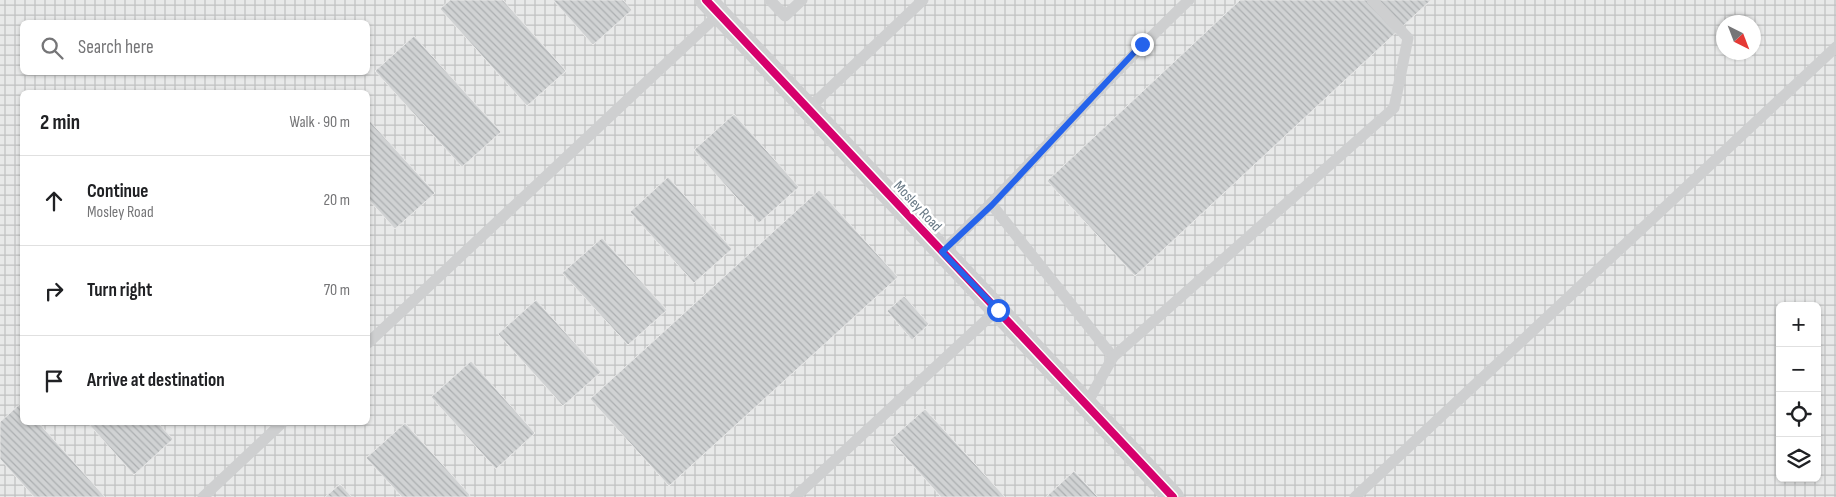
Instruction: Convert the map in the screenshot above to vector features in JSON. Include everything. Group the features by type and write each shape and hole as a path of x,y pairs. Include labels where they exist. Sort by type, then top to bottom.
{"street":[{"name":"Mosley Road","path":"713,7 1172,497"}],"lane":[{"path":"770,0 785,16 802,0"},
{"path":"808,109 923,0"},
{"path":"942,252 992,205 1142,44 1189,0"},
{"path":"1086,404 1113,357 1394,108 1408,38 1372,0"},
{"path":"370,341 713,7"},
{"path":"1356,497 1836,46"},
{"path":"992,205 1113,357"},
{"path":"795,497 998,310"},
{"path":"203,497 280,425"}],"shaded area":[{"path":"0,0 1836,0 1836,497 0,497"}],"building":[{"path":"450,0 503,0 566,71 527,106 440,9"},
{"path":"553,0 623,0 632,10 593,45"},
{"path":"1240,0 1431,0 1135,276 1047,181"},
{"path":"414,36 501,132 462,167 375,71"},
{"path":"734,114 799,187 759,223 694,150"},
{"path":"370,121 435,193 395,229 370,201"},
{"path":"668,177 732,249 694,283 630,212"},
{"path":"819,190 898,277 669,486 590,399"},
{"path":"602,238 667,310 628,345 562,273"},
{"path":"904,296 929,324 912,340 887,311"},
{"path":"536,300 601,372 563,406 498,334"},
{"path":"471,361 535,433 496,469 431,397"},
{"path":"20,404 20,425 41,425 105,497 34,497 0,459 0,422"},
{"path":"925,409 1005,497 941,497 890,440"},
{"path":"405,423 470,495 469,497 402,497 366,458"},
{"path":"90,425 160,425 173,439 134,475"},
{"path":"1074,471 1098,497 1046,497"},
{"path":"340,484 352,497 325,497"}],"cycle path":[{"path":"706,0 1173,497"}],"route":[{"path":"998,310 942,252 992,205 1142,44"}]}
